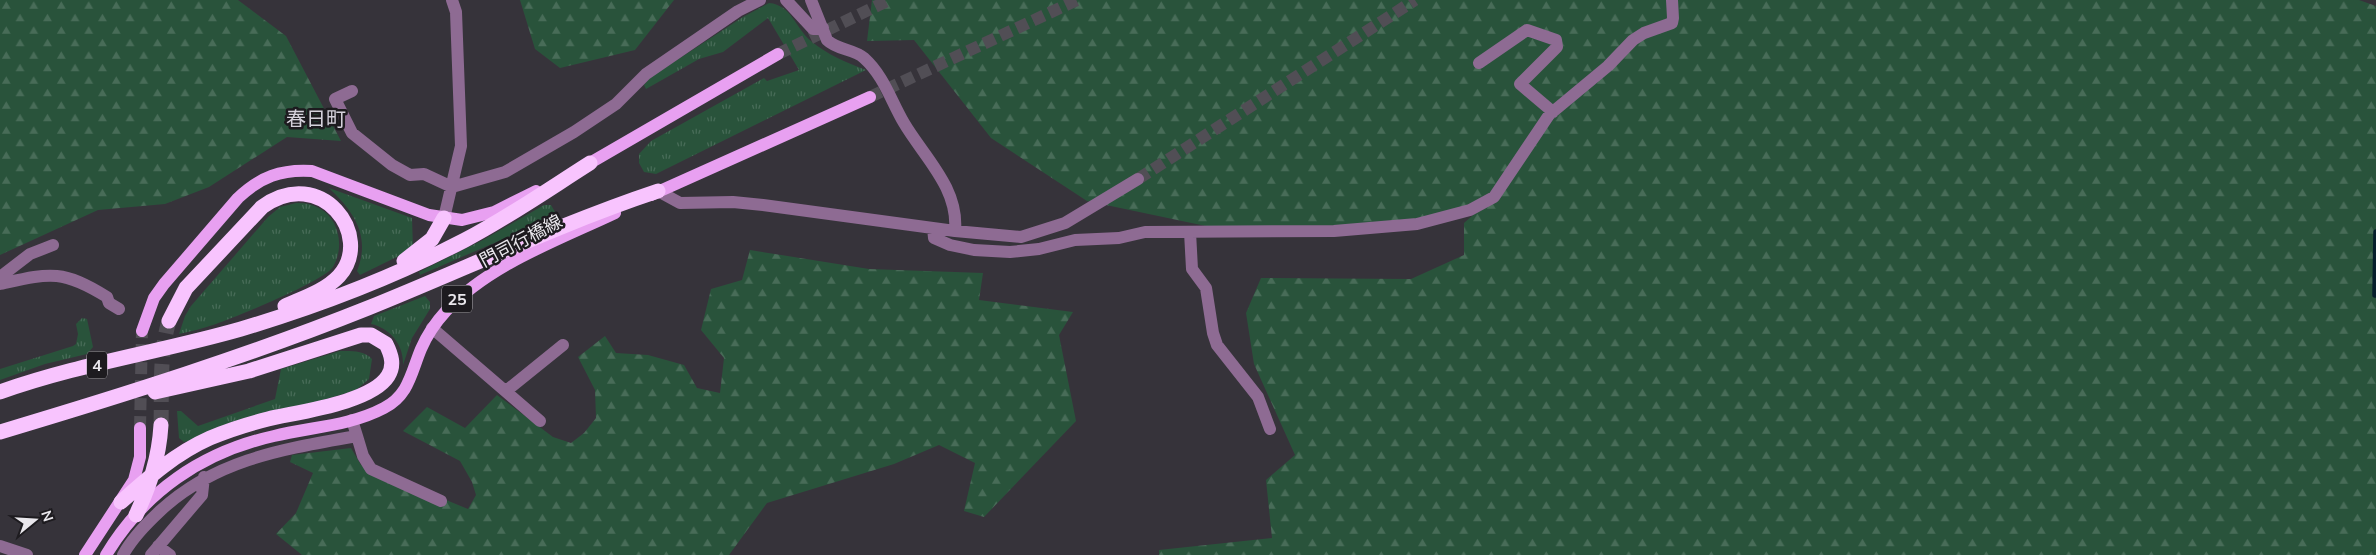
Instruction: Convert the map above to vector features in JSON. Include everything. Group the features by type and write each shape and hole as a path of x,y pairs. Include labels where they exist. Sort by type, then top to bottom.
{"highway":[{"path":"196,342 284,316 355,290 466,240 503,219 590,163"},
{"path":"104,402 311,330 572,221 658,191"},
{"path":"169,321 186,288 262,207 273,199 286,194 312,194 325,199 336,209 344,221 349,235 350,251 340,274 330,284 283,307 196,342"},
{"path":"355,290 424,247 438,232 444,218"},
{"path":"104,402 201,384 249,371 350,337 371,335 386,344 392,360 391,369 387,377 372,389 323,408 267,420 229,431 186,450 157,469 121,502"},
{"name":"4","path":"0,392 68,371 196,342"},
{"name":"4","path":"0,432 104,402"},
{"path":"136,515 157,469 161,425"}],"main road":[{"path":"142,331 154,298 164,284 238,198 262,178 293,169 312,170 429,215 462,220 494,212 590,163 778,54"},
{"name":"門司行橋線","path":"106,555 136,515 158,492 178,476 216,454 255,441 352,420 385,407 405,390 432,328 458,298 504,268 658,191 870,97"},
{"path":"85,555 98,532 121,502 134,480 140,457 140,428"},
{"path":"140,457 157,469 178,476"}],"street":[{"path":"444,218 461,146 456,12 452,0"},
{"path":"352,91 335,99 352,133 392,165 410,175 424,174 452,187 505,172 574,132 616,104 646,74 738,11 760,0"},
{"path":"786,0 814,29 822,28"},
{"path":"810,0 827,40 832,45 863,57 880,76 904,123 946,186 956,214 955,231"},
{"path":"933,228 934,238 950,245 974,250 1010,252 1039,250 1075,240 1119,238 1145,232 1334,231 1408,225 1470,210 1494,197 1553,112 1608,66 1633,40 1644,33 1672,23 1672,0"},
{"path":"1479,63 1527,30 1556,40 1557,47 1520,84 1553,112"},
{"path":"658,191 680,204 733,202 756,204 955,231 1021,237 1065,224 1086,213 1138,178"},
{"path":"1190,232 1192,269 1206,288 1217,345 1258,397 1270,429"},
{"path":"0,277 30,254 53,245"},
{"path":"0,284 50,274 67,276 85,283 107,297 109,303 119,309"},
{"path":"432,328 540,421"},
{"path":"506,391 563,345"},
{"path":"352,420 362,456 371,468 441,501"},
{"path":"123,555 133,539 150,521 170,502 204,477 229,466 278,451 357,436"},
{"path":"170,555 154,551 202,495 204,477"},
{"path":"0,546 27,555"}],"green space":[{"path":"0,0 238,0 286,36 341,141 287,137 209,187 165,204 98,210 0,255"},
{"path":"520,0 674,0 635,50 560,68 535,49"},
{"path":"872,0 2359,0 2376,6 2376,555 1159,555 1159,550 1272,538 1266,480 1295,455 1254,364 1246,313 1261,278 1411,279 1464,255 1464,223 1480,209 1402,231 1239,233 1087,201 991,138 914,40 867,41"},
{"path":"769,3 777,5 788,12 806,36 817,46 837,58 866,70 656,174 644,172 639,163 639,154 651,141 764,78 767,81 799,70 768,18 723,52 699,59 646,89 644,85 651,77 743,17"},
{"path":"329,188 412,218 413,249 360,275 357,271 362,247 358,225 346,206"},
{"path":"296,203 318,207 334,223 339,245 338,256 333,267 314,281 259,307 212,325 179,334 185,316 191,306 268,217 280,207"},
{"path":"544,205 551,205 555,212 552,218 420,275 419,272 483,240"},
{"path":"750,250 869,269 983,273 979,300 1073,312 1059,335 1076,421 984,517 964,511 975,463 939,445 894,464 767,503 729,555 302,555 276,534 296,513 313,473 290,462 292,455 351,448 361,465 468,509 476,495 472,482 460,461 403,431 427,407 465,428 497,395 553,437 571,443 584,433 596,418 595,390 578,357 605,336 616,353 648,355 684,365 697,388 720,393 724,358 701,330 711,289 742,280"},
{"path":"425,296 430,302 430,309 412,338 403,365 401,351 394,338 384,329 371,324 374,316"},
{"path":"82,318 87,319 93,347 87,354 45,364 0,380 0,369 76,344 78,334 76,324"},
{"path":"340,351 365,354 372,359 369,379 356,390 189,441 184,442 179,438 177,411 181,411 198,426 275,399 281,369"}],"waterway":[{"path":"2375,295 2376,232"}],"tunnel":[{"path":"778,54 889,0"},
{"path":"870,97 1077,0"},
{"path":"1138,179 1415,0"},
{"path":"161,425 162,359 169,321"},
{"path":"140,428 142,331"}],"district":[{"name":"春日町","path":"316,119"}]}
